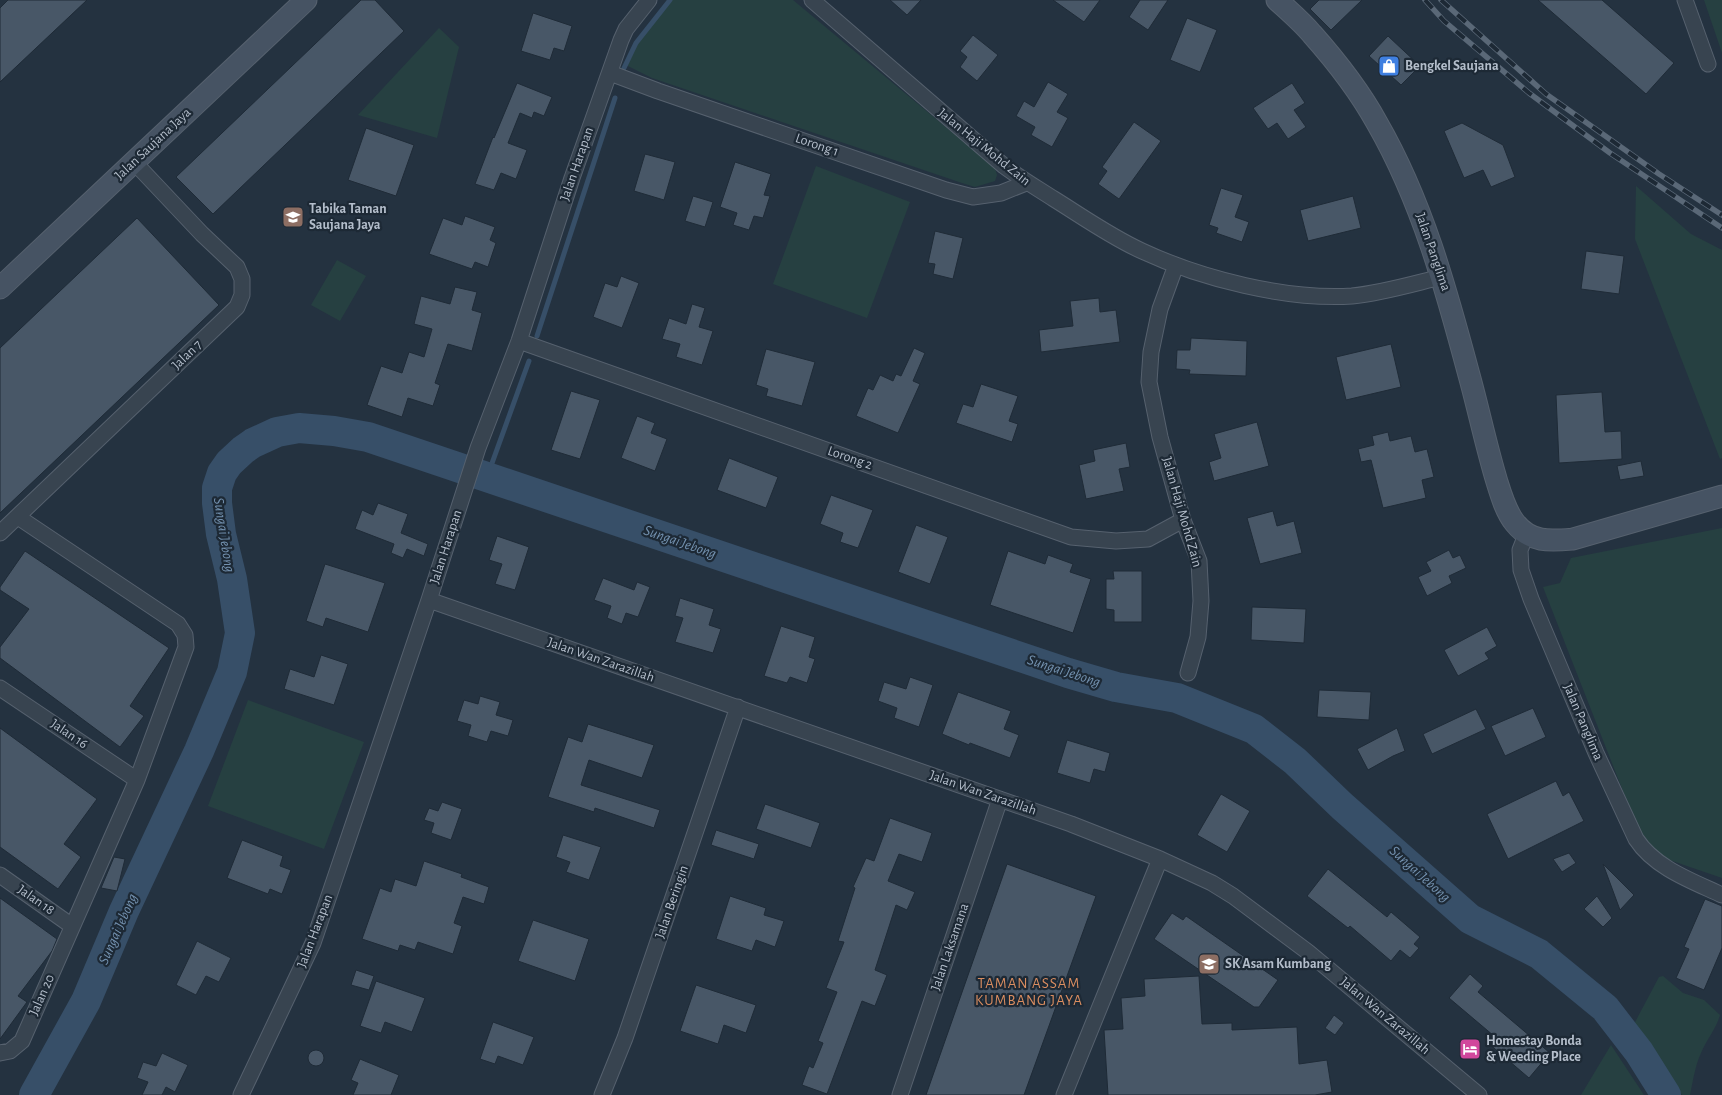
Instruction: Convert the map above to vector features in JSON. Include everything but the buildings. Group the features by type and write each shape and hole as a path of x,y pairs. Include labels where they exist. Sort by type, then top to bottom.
{"main road":[{"name":"Jalan Saujana Jaya","path":"3,281 134,162 306,0"},
{"name":"Jalan Panglima","path":"1277,0 1312,34 1350,82 1377,122 1397,161 1419,211 1451,307 1486,445 1499,488 1514,522 1526,535"},
{"path":"1526,535 1549,541 1574,539 1722,496"}],"street":[{"name":"Jalan Harapan","path":"241,1095 313,943 429,600 478,448 519,341 572,178 626,29 649,0"},
{"name":"Jalan Haji Mohd Zain","path":"812,0 1026,183 1142,251 1207,276 1313,296 1352,296 1441,278"},
{"path":"1685,0 1708,64"},
{"name":"Lorong 1","path":"610,73 946,190 973,197 1001,193 1026,183"},
{"name":"Jalan 7","path":"0,533 237,307 242,295 242,279 236,267 134,162"},
{"name":"Jalan Haji Mohd Zain","path":"1176,265 1160,308 1151,352 1149,382 1160,437 1183,520 1199,562 1201,601 1198,637 1188,673"},
{"name":"Lorong 2","path":"519,341 1071,537 1116,541 1148,539 1183,520"},
{"name":"Jalan 20","path":"0,1053 10,1051 22,1041 137,780 186,647 185,635 178,624 18,517"},
{"name":"Jalan Panglima","path":"1526,535 1520,550 1521,570 1542,625 1628,824 1649,857 1722,895"},
{"name":"Jalan Wan Zarazillah","path":"429,600 1071,824 1160,859 1212,884 1254,911 1308,952 1479,1095"},
{"name":"Jalan 16","path":"0,688 137,780"},
{"name":"Jalan Beringin","path":"602,1095 625,1038 738,707"},
{"name":"Jalan Laksamana","path":"900,1095 1000,799"},
{"path":"1064,1095 1160,859"},
{"name":"Jalan 18","path":"0,875 72,926"}],"green space":[{"path":"671,0 793,0 995,168 997,175 995,181 975,187 962,183 652,78 626,65 637,43"},
{"path":"1704,0 1722,0 1722,53"},
{"path":"439,28 459,47 437,138 358,115"},
{"path":"816,166 910,202 867,318 773,284"},
{"path":"1636,186 1691,234 1722,250 1722,458 1720,459 1635,239"},
{"path":"337,260 366,276 340,321 311,305"},
{"path":"1722,528 1722,878 1652,854 1630,809 1543,587 1560,583 1571,558"},
{"path":"248,700 364,742 324,849 208,806"},
{"path":"1663,976 1683,993 1704,1000 1720,1015 1699,1058 1690,1095 1682,1095 1633,1026 1659,977"},
{"path":"1611,1045 1644,1095 1581,1095"}],"waterway":[{"path":"624,68 636,43 670,0"},
{"path":"537,336 615,98"},
{"path":"487,477 529,361"},
{"name":"Sungai Jebong","path":"34,1095 86,1001 124,911 199,751 232,672 240,633 232,579 221,534 217,503 217,488 222,473 229,463 253,443 277,432 299,428 334,431 368,437 1068,673 1116,687 1177,698 1254,729 1295,761 1342,806 1470,919 1539,954 1605,1008 1639,1052 1666,1095"}],"railway":[{"path":"1425,0 1444,21 1529,93 1610,153 1722,228"},
{"path":"1441,0 1546,94 1659,174 1722,215"}],"place":[{"name":"Bengkel Saujana","path":"1389,66"},
{"name":"Tabika Taman Saujana Jaya","path":"293,217"},
{"name":"SK Asam Kumbang","path":"1209,964"},
{"name":"Homestay Bonda & Weeding Place","path":"1470,1049"}],"district":[{"name":"TAMAN ASSAM KUMBANG JAYA","path":"1029,992"}]}
